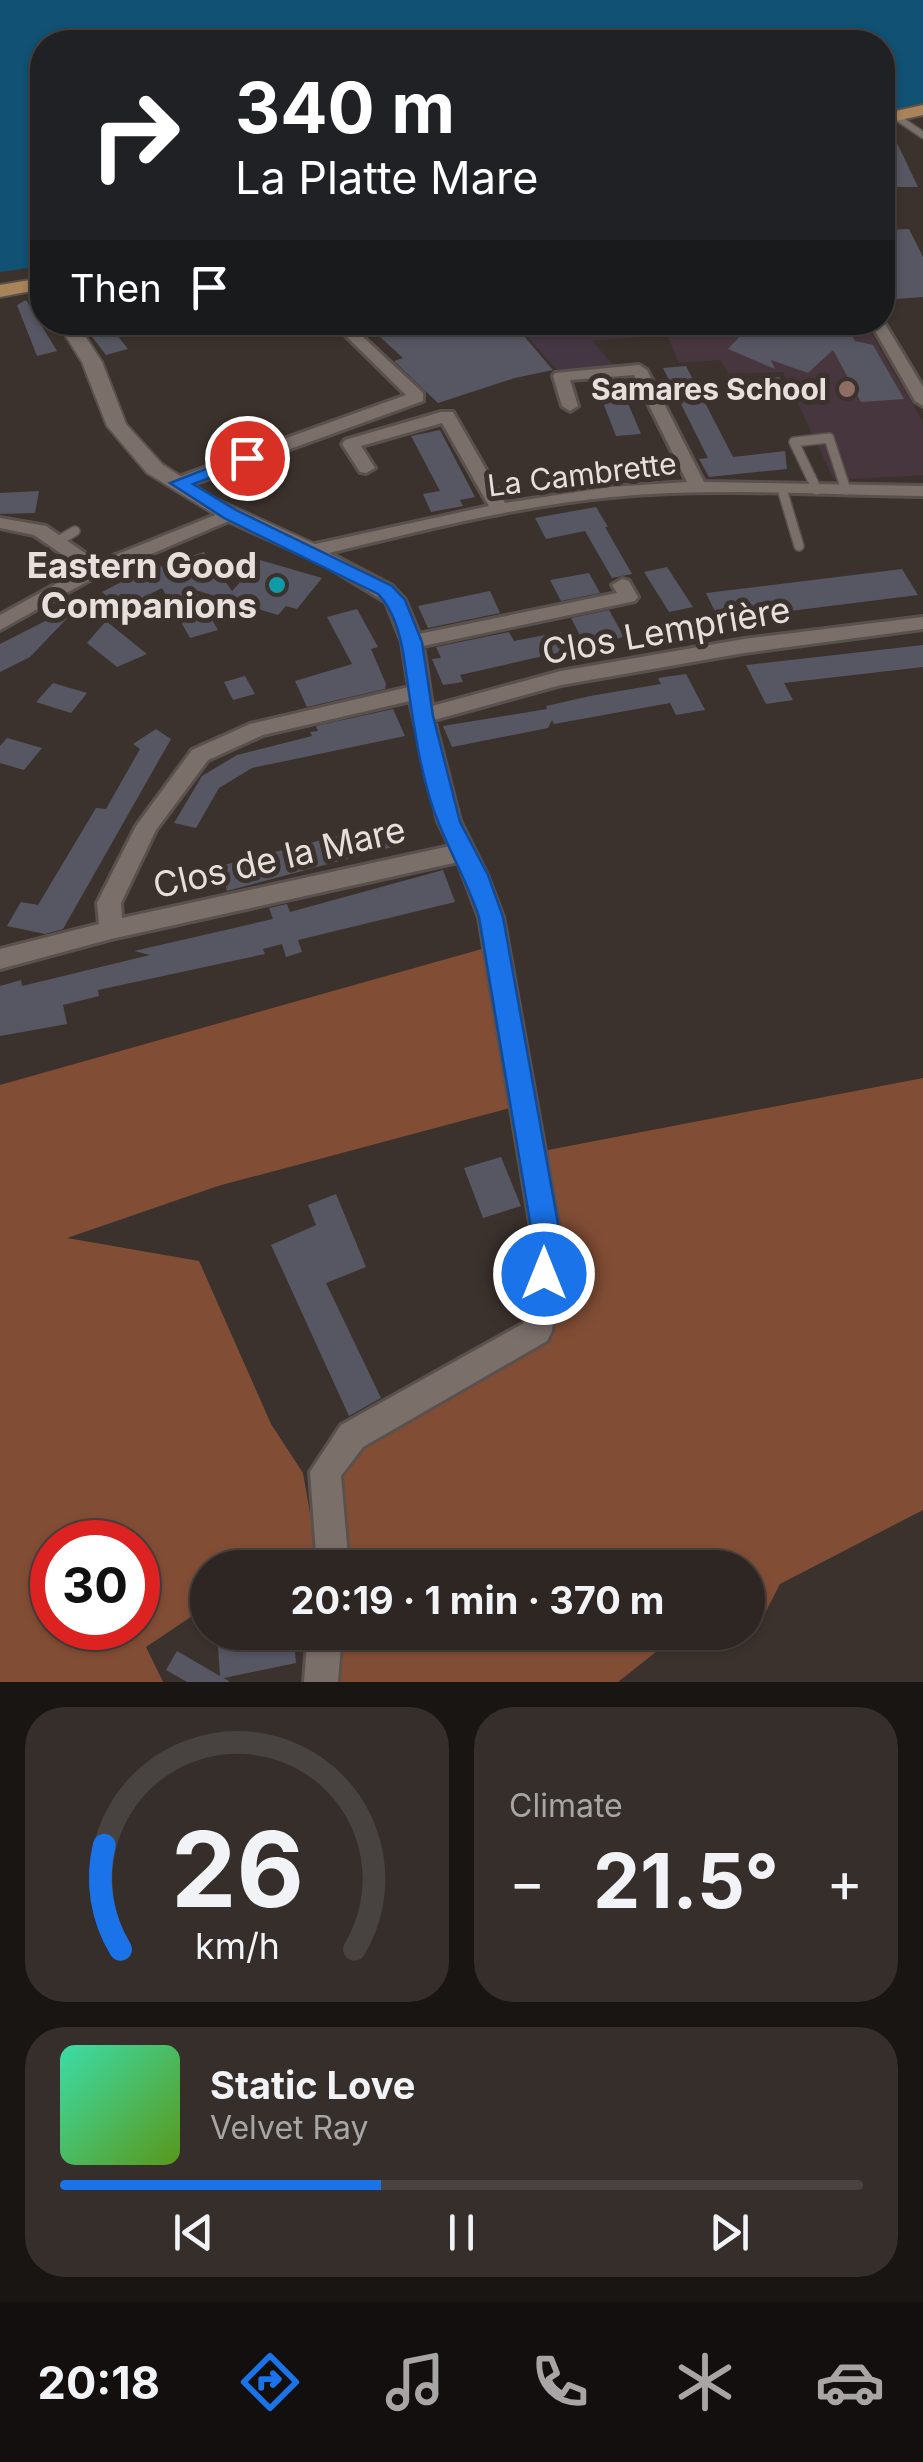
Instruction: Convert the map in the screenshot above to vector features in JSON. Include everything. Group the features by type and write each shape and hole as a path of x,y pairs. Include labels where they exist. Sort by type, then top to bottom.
{"main road":[{"path":"895,117 923,110"},
{"path":"0,291 30,288"}],"street":[{"path":"75,335 89,356 103,399 132,447 178,483 230,514 311,550 385,590 395,600 412,642 421,704 449,822 476,875 491,917 548,1246 537,1331 352,1436 325,1472 332,1550"},
{"path":"178,483 418,397 352,335"},
{"path":"885,335 923,401"},
{"path":"570,406 561,376 639,370 698,487"},
{"path":"366,468 351,444 447,416 500,510"},
{"name":"La Cambrette","path":"311,550 500,510 610,492 698,487 923,491"},
{"path":"0,624 93,567 160,545 230,514"},
{"path":"0,523 67,536 93,567"},
{"path":"412,642 628,597 622,585"},
{"name":"Clos Lemprière","path":"421,704 744,646 923,623"},
{"name":"Clos de la Mare","path":"111,930 109,902 147,826 200,755 257,729 421,704"},
{"name":"Clos de la Mare","path":"0,959 111,930 463,852"},
{"path":"322,1682 324,1650"}],"lane":[{"path":"895,121 923,135"},
{"path":"817,490 794,442 829,438 846,490"},
{"path":"782,489 798,546"}],"shaded area":[{"path":"526,335 587,335 616,368 559,372"},
{"name":"Samares School","path":"586,335 667,335 591,341"},
{"name":"Samares School","path":"667,335 872,335 923,422 923,475 834,480 783,372 729,374 720,360 679,363"},
{"path":"496,945 510,1108 218,1186 67,1238 199,1261 271,1424 303,1473 316,1550 190,1550 190,1617 160,1638 160,1520 30,1520 30,1650 147,1650 163,1682 0,1682 0,1085"},
{"path":"923,1078 923,1510 780,1584 765,1613 765,1550 340,1550 340,1465 377,1435 551,1335 561,1262 548,1150"},
{"path":"335,1650 658,1650 618,1682 335,1682"}],"water":[{"path":"0,0 923,0 923,105 895,111 895,30 30,30 30,268 0,272"}],"building":[{"path":"895,139 918,187 895,187"},
{"path":"909,229 923,257 923,297 895,299 895,230"},
{"path":"26,300 30,307 30,335 47,335 57,351 37,356 17,305"},
{"path":"91,335 117,335 128,349 106,355"},
{"path":"378,335 523,335 553,370 438,403 394,361 403,358"},
{"path":"741,335 852,335 855,341 873,345 904,399 861,402 833,350 808,373 771,360 775,369 728,349"},
{"path":"686,366 733,457 785,451 787,469 709,477 699,459 708,458 663,368"},
{"path":"779,377 788,396 751,399 740,380"},
{"path":"618,380 641,434 616,436 595,382"},
{"path":"440,430 475,497 460,500 463,506 431,512 423,494 440,491 411,436"},
{"path":"39,491 35,513 0,514 0,493"},
{"path":"596,507 632,574 612,578 585,531 546,539 535,518"},
{"path":"204,552 232,591 260,560 322,578 297,609 286,606 278,615 195,590 218,630 190,638 162,588 121,609 102,592 135,575"},
{"path":"667,567 693,607 669,612 644,572"},
{"path":"902,569 918,595 719,620 706,593"},
{"path":"589,573 600,593 561,601 550,580"},
{"path":"490,591 500,613 428,628 418,606"},
{"path":"73,607 76,609 30,657 0,672 0,644"},
{"path":"357,609 378,647 371,649 385,689 307,707 295,681 352,664 327,617"},
{"path":"609,610 624,637 585,645 571,618"},
{"path":"106,621 147,654 117,667 87,643"},
{"path":"509,632 514,641 561,632 570,650 460,675 463,682 443,685 432,659 441,658 436,647"},
{"path":"923,645 923,667 784,683 793,700 766,704 746,665"},
{"path":"686,674 705,710 676,715 670,703 554,724 552,720 548,728 452,747 443,726 547,709 546,706 590,696 661,684 658,678"},
{"path":"245,676 255,694 233,700 224,682"},
{"path":"53,683 87,693 71,713 36,702"},
{"path":"393,709 405,736 252,768 219,788 196,828 174,823 202,776 237,755 312,736 310,732 318,731 316,726"},
{"path":"156,729 171,739 63,929 45,934 7,926 21,902 38,905 96,808 106,809 140,749 133,744"},
{"path":"7,738 42,748 24,770 0,763 0,746"},
{"path":"388,823 396,846 227,891 220,866"},
{"path":"443,870 455,902 298,940 302,952 286,957 282,944 263,949 265,954 98,990 99,996 63,1005 67,1024 0,1036 0,986 21,980 22,986 150,955 134,951 273,919 269,908 287,904 290,912"},
{"path":"501,1157 521,1206 483,1218 464,1168"},
{"path":"336,1194 366,1267 326,1283 381,1398 349,1416 271,1245 316,1225 308,1205"},
{"path":"218,1650 295,1650 296,1663 224,1678 230,1682 187,1682 166,1670 177,1651 220,1676"}],"place":[{"name":"Samares School","path":"847,389"},
{"name":"Eastern Good Companions","path":"277,585"}],"route":[{"path":"247,458 178,483 230,514 311,550 385,590 395,600 412,642 423,716 449,822 476,875 491,917 548,1246 544,1274"}]}
